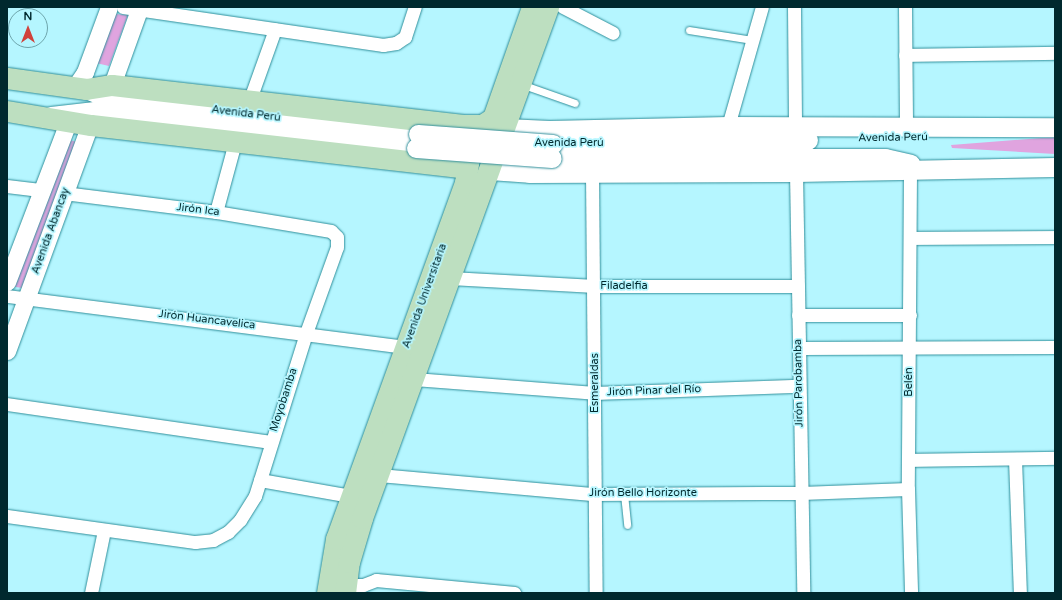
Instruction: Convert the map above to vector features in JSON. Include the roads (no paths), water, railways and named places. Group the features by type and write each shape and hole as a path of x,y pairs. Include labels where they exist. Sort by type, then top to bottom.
{"main road":[{"name":"Avenida Universitaria","path":"327,593 336,539 407,347 465,183 470,144 482,125 492,118 497,109 532,7"},
{"name":"Avenida Universitaria","path":"354,589 354,542 548,7"},
{"name":"Avenida Perú","path":"7,78 80,88 111,99 417,141"},
{"name":"Avenida Perú","path":"80,88 112,85 250,99 463,125 482,125"},
{"name":"Avenida Perú","path":"7,111 59,118 93,118 553,151 884,158 935,171"},
{"name":"Avenida Perú","path":"93,118 235,142 467,168"},
{"name":"Avenida Perú","path":"505,128 549,130 728,126 1055,128"},
{"name":"Avenida Perú","path":"553,151 950,138 1055,128"},
{"name":"Avenida Perú","path":"490,170 592,173 796,172 935,171 1055,167"}],"street":[{"path":"80,88 109,7"},
{"path":"122,7 140,8 383,45 396,43 405,37 415,7"},
{"path":"563,7 613,32"},
{"path":"728,126 762,7"},
{"path":"794,7 795,127"},
{"path":"905,7 906,128"},
{"path":"112,85 140,8"},
{"path":"250,99 275,29"},
{"path":"905,55 1055,53"},
{"name":"Avenida Abancay","path":"7,282 42,190 59,118"},
{"name":"Avenida Abancay","path":"7,351 64,193 93,118"},
{"path":"216,212 235,142"},
{"name":"Belén","path":"910,171 908,489 911,593"},
{"name":"Jirón Parobamba","path":"796,172 803,593"},
{"name":"Esmeraldas","path":"592,173 595,286 594,494 596,593"},
{"path":"7,186 42,190"},
{"name":"Jirón Ica","path":"64,193 216,212 331,230"},
{"name":"Moyobamba","path":"7,516 195,542 214,540 228,532 240,520 255,496 306,333 337,247 337,238 331,230"},
{"path":"910,238 1055,237"},
{"name":"Filadelfia","path":"450,278 595,286 798,286"},
{"name":"Jirón Huancavelica","path":"7,296 407,347"},
{"path":"798,316 910,316"},
{"path":"799,348 1055,347"},
{"name":"Jirón Pinar del Río","path":"414,379 594,393 799,386"},
{"path":"7,404 271,442"},
{"path":"909,460 1055,458"},
{"path":"1015,459 1020,593"},
{"name":"Jirón Bello Horizonte","path":"379,475 594,494 801,493 908,489"},
{"path":"260,480 352,496"},
{"path":"91,593 104,530"},
{"path":"354,589 376,580 514,593"}],"lane":[{"path":"689,30 752,40"},
{"path":"521,84 575,103"},
{"path":"624,494 627,525"}]}
